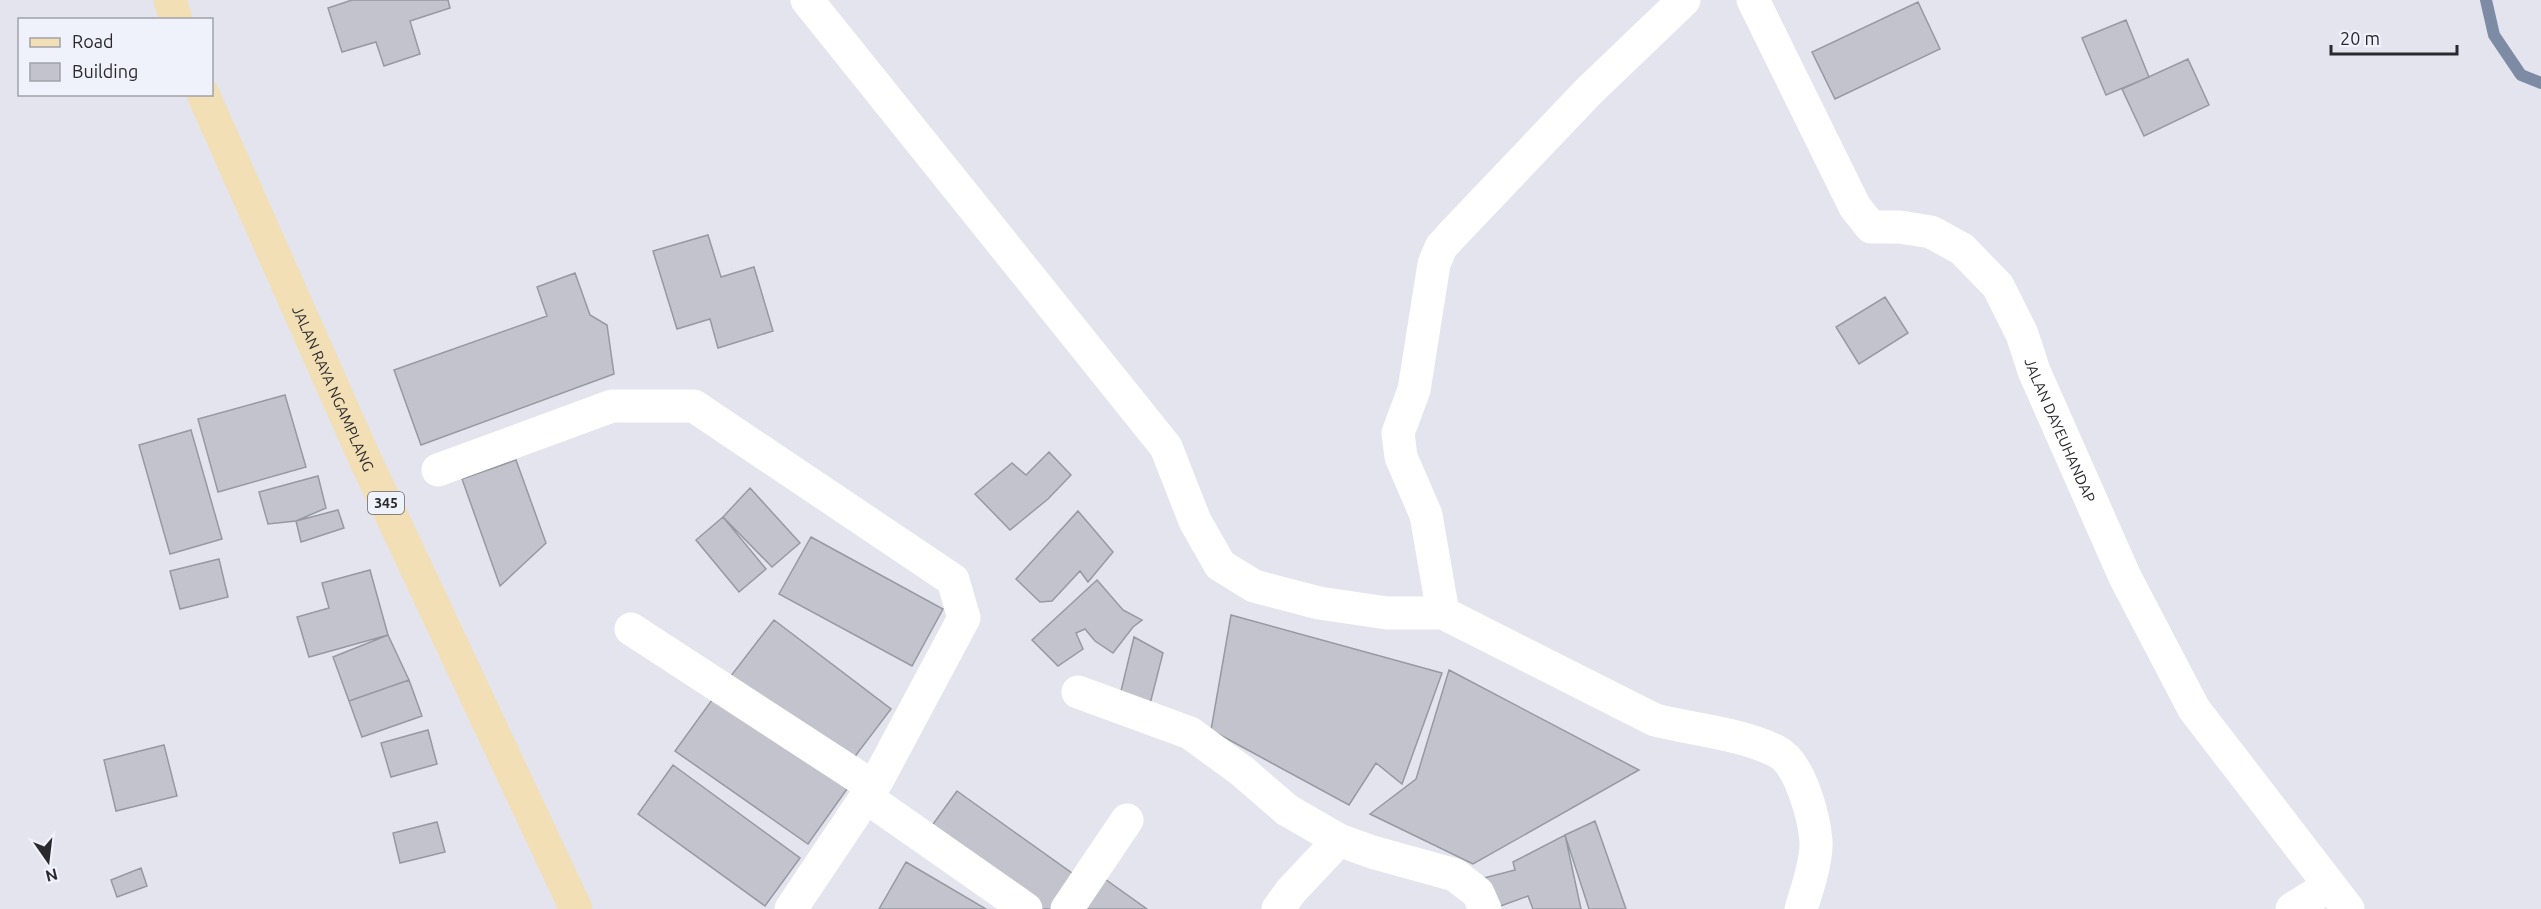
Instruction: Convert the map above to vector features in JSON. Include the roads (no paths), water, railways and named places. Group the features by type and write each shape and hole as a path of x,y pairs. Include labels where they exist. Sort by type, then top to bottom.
{"main road":[{"path":"170,0 175,18"},
{"name":"JALAN RAYA NGAMPLANG","path":"204,96 364,457 576,909"}],"street":[{"path":"807,0 1166,447 1195,521 1220,565 1254,586 1319,603 1387,613 1443,613 1655,720 1739,738 1779,752 1793,768 1801,782 1808,802 1816,843 1802,909"},
{"path":"1443,613 1426,515 1401,457 1398,433 1414,390 1434,264 1441,248 1451,236 1589,91 1684,0"},
{"name":"JALAN DAYEUHANDAP","path":"1753,0 1855,207 1871,227 1900,227 1931,232 1962,249 1998,286 2022,334 2034,371 2125,577 2193,709 2339,897"},
{"path":"438,470 612,406 694,406 953,580 964,618 869,791 791,909"},
{"path":"631,629 869,791 1026,909"},
{"path":"1078,692 1190,733 1242,771 1287,810 1339,840 1372,852 1455,875 1478,893 1485,909"},
{"path":"1067,909 1127,820"},
{"path":"1278,909 1291,891 1339,840"},
{"path":"2292,909 2339,897"}],"waterway":[{"path":"2486,0 2494,35 2521,75 2541,83"}]}
